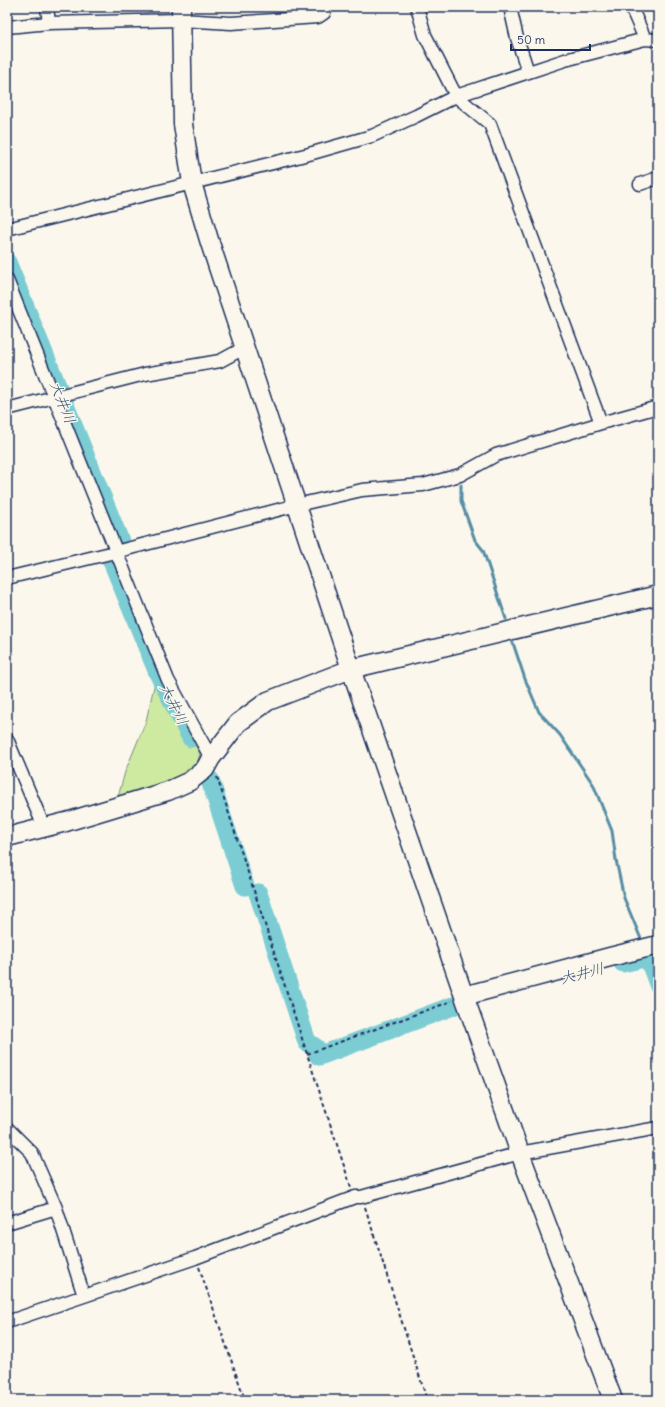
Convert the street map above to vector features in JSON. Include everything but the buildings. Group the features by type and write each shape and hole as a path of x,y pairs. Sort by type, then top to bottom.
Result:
{"street":[{"path":"47,7 49,22"},
{"path":"7,27 49,22 181,14 231,23 318,17 324,13 324,7"},
{"path":"417,7 425,34 456,96 490,124 601,423"},
{"path":"510,7 517,38 528,72"},
{"path":"631,7 645,39"},
{"path":"181,14 183,124 192,183 210,243 351,669 464,996 520,1153 613,1400"},
{"path":"7,229 308,154 372,136 456,96 565,60 645,39 658,40"},
{"path":"640,184 658,178"},
{"path":"7,280 115,552 168,680 211,758"},
{"path":"7,409 145,374 220,361 244,348"},
{"path":"7,578 115,552 296,505 362,490 423,485 460,475 496,455 658,407"},
{"path":"7,837 168,791 185,784 205,769 211,758 238,723 268,701 351,669 658,595"},
{"path":"7,739 44,827"},
{"path":"464,996 658,945"},
{"path":"7,1128 32,1153 56,1208 84,1296"},
{"path":"7,1322 195,1258 358,1197 520,1153 658,1128"},
{"path":"7,1223 56,1208"}],"path":[{"path":"211,758 306,1054 358,1197 427,1400"},
{"path":"306,1054 464,996"},
{"path":"195,1258 245,1400"}],"green space":[{"path":"160,681 186,734 193,741 200,754 196,767 179,778 118,797 125,772 146,721 155,682"}],"waterway":[{"name":"大井川","path":"7,262 120,541"},
{"path":"461,485 461,501 475,540 483,550 506,619"},
{"name":"大井川","path":"111,559 158,673 191,738"},
{"path":"512,640 525,679 539,712 560,735 593,784 612,831 624,898 641,939"},
{"name":"大井川","path":"210,780 245,886"},
{"name":"大井川","path":"258,893 307,1042 316,1048"},
{"name":"大井川","path":"623,963 648,957 658,984"},
{"name":"大井川","path":"318,1055 319,1056 453,1006"}]}
